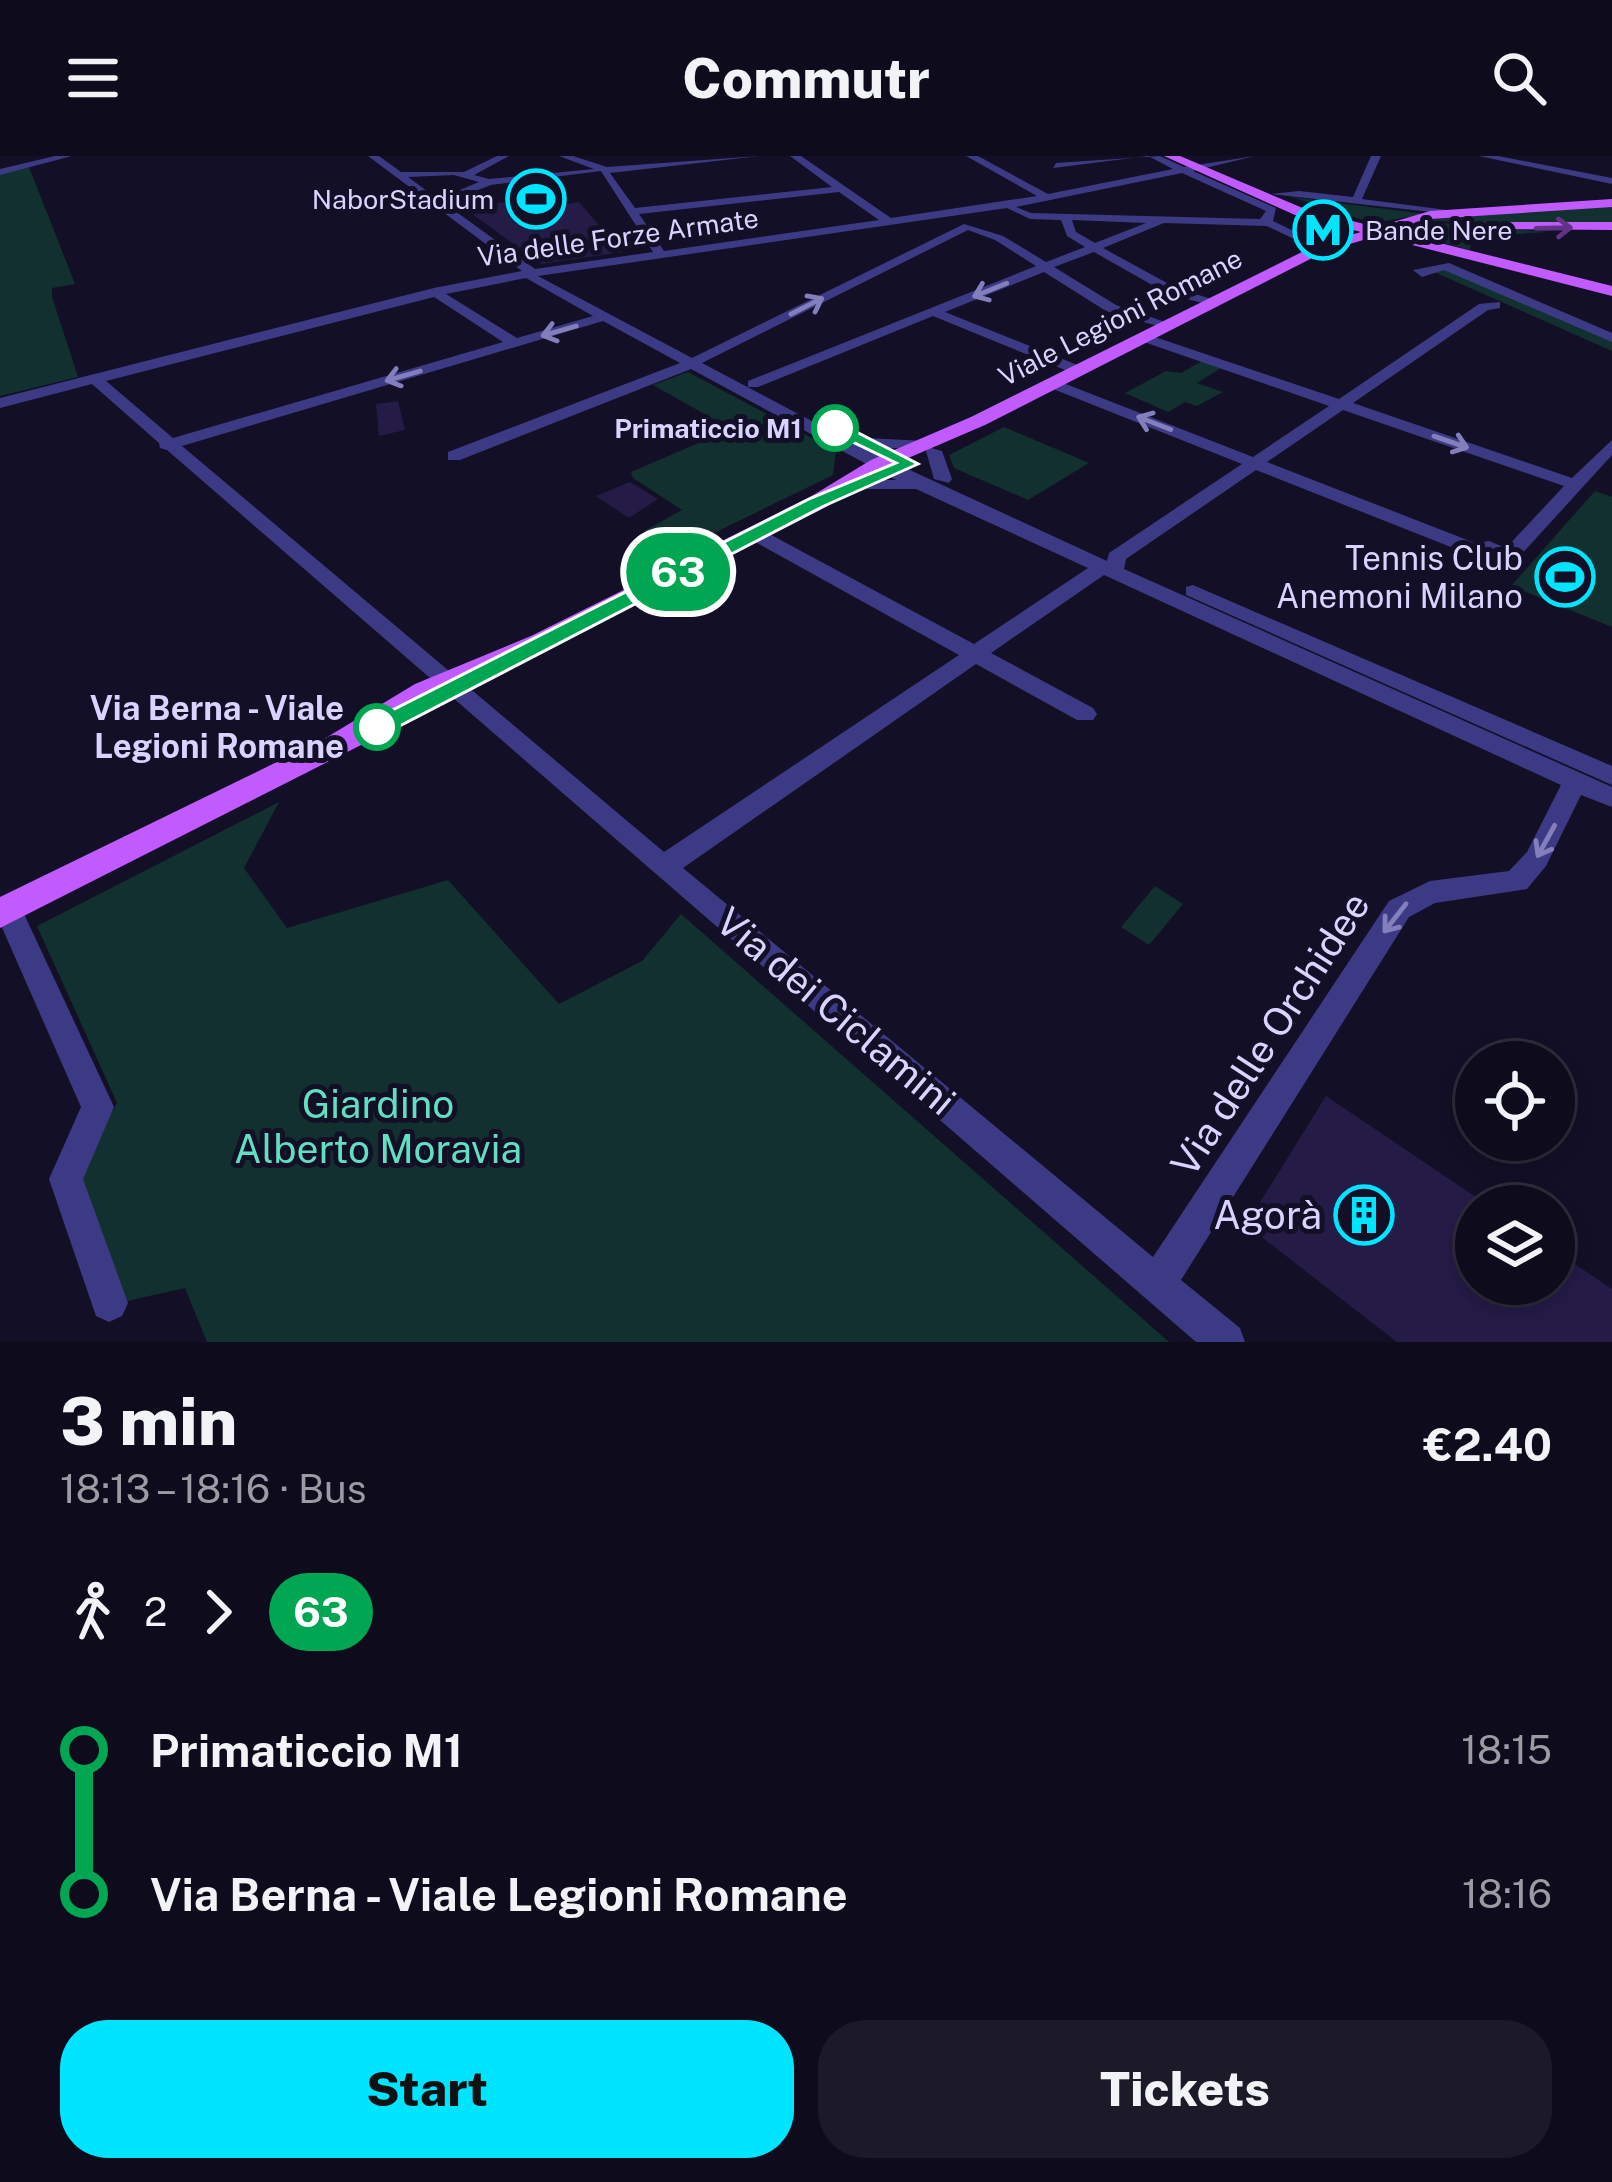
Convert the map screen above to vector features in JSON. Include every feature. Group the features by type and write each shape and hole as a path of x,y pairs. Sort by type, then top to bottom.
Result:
{"main road":[{"path":"1172,156 1249,195 1377,232 1612,288"},
{"path":"1377,232 1459,212 1612,203"},
{"path":"1377,232 1448,221 1532,229 1612,226"},
{"name":"Viale Legioni Romane","path":"1291,266 1321,248 1377,232"},
{"name":"Viale Legioni Romane","path":"4,911 1213,304 1377,232"}],"street":[{"path":"0,172 67,156"},
{"path":"373,156 532,273 559,282 603,317 648,336"},
{"path":"446,172 485,156"},
{"path":"436,203 463,196 504,156"},
{"path":"564,156 601,170 661,255"},
{"path":"398,175 446,172 476,180 755,156"},
{"path":"795,156 889,222"},
{"path":"971,156 1047,198"},
{"path":"1150,156 1193,165 1276,194 1299,208"},
{"path":"1096,188 1051,164 1172,156"},
{"name":"Via delle Forze Armate","path":"0,403 487,280 1004,205 1250,156"},
{"path":"1352,197 1366,156"},
{"path":"1352,197 1376,156"},
{"path":"1484,156 1612,181"},
{"path":"1592,177 1612,166"},
{"path":"629,212 838,189"},
{"path":"1276,194 1352,197 1419,212 1459,212"},
{"path":"1249,195 1274,211 1265,219 1269,223 1321,248"},
{"path":"1069,200 1070,232 1172,291 1213,304"},
{"path":"700,204 736,244"},
{"path":"1004,205 1026,216 1269,223"},
{"path":"753,384 1162,220"},
{"path":"454,456 706,367 972,225 1111,308 1166,328"},
{"path":"487,280 519,264"},
{"path":"1612,338 1448,267 1419,270 1612,356"},
{"path":"559,282 561,272 570,268"},
{"path":"532,273 532,278 856,446 905,458 934,483 1612,798"},
{"path":"434,292 515,344"},
{"path":"664,866 1340,404 1495,304"},
{"path":"934,312 1080,370"},
{"path":"166,446 603,317"},
{"path":"1146,338 1574,484"},
{"path":"706,367 753,384 830,432"},
{"name":"Via dei Ciclamini","path":"94,379 449,687 1226,1342"},
{"path":"1054,384 1473,549 1474,557 1492,565 1507,563 1506,555 1612,445"},
{"path":"856,446 905,458 934,483"},
{"path":"856,446 860,481 934,483"},
{"path":"755,534 1085,713"},
{"path":"1108,562 1612,776"},
{"name":"Via delle Orchidee","path":"1158,1283 1399,909 1430,892 1516,881 1537,859 1575,782"},
{"path":"4,911 98,1107 66,1179 109,1304"}],"green space":[{"path":"29,167 75,284 52,288 52,297 78,377 0,396 0,174"},
{"path":"1291,197 1426,214 1373,223"},
{"path":"1612,204 1612,225 1422,220"},
{"path":"1443,223 1549,232 1471,237 1470,250 1405,232"},
{"path":"1447,269 1612,340 1612,351 1434,272"},
{"path":"1202,361 1221,368 1197,383 1223,392 1197,406 1185,402 1168,412 1125,393 1166,371 1181,373"},
{"path":"688,372 836,451 833,475 675,552 644,531 682,510 633,478 631,472 731,429 653,385"},
{"path":"1004,427 1089,463 1028,500 954,468 949,455"},
{"name":"Tennis Club Anemoni Milano","path":"1595,491 1612,497 1612,627 1511,586"},
{"name":"Giardino Alberto Moravia","path":"279,802 244,868 287,928 448,880 559,1004 642,961 681,914 1169,1342 207,1342 185,1288 127,1301 76,1178 117,1103 37,926"},
{"path":"1155,886 1183,904 1149,945 1121,927"}],"building":[{"path":"579,202 622,252 541,264 457,203 557,206"},
{"path":"398,401 405,430 379,436 376,404"},
{"path":"630,482 658,499 629,518 596,496"},
{"name":"Agorà","path":"1326,1096 1458,1185 1455,1305 1575,1305 1575,1264 1612,1289 1612,1342 1397,1342 1246,1225"}],"bus line":[{"name":"63","path":"377,727 455,692 540,642 818,502 909,464 835,428"}],"place":[{"name":"NaborStadium","path":"536,199"},
{"name":"Bande Nere","path":"1323,230"},
{"name":"Primaticcio M1","path":"835,428"},
{"name":"Tennis Club Anemoni Milano","path":"1565,577"},
{"name":"Via Berna - Viale Legioni Romane","path":"377,727"},
{"name":"Agorà","path":"1364,1215"}]}
